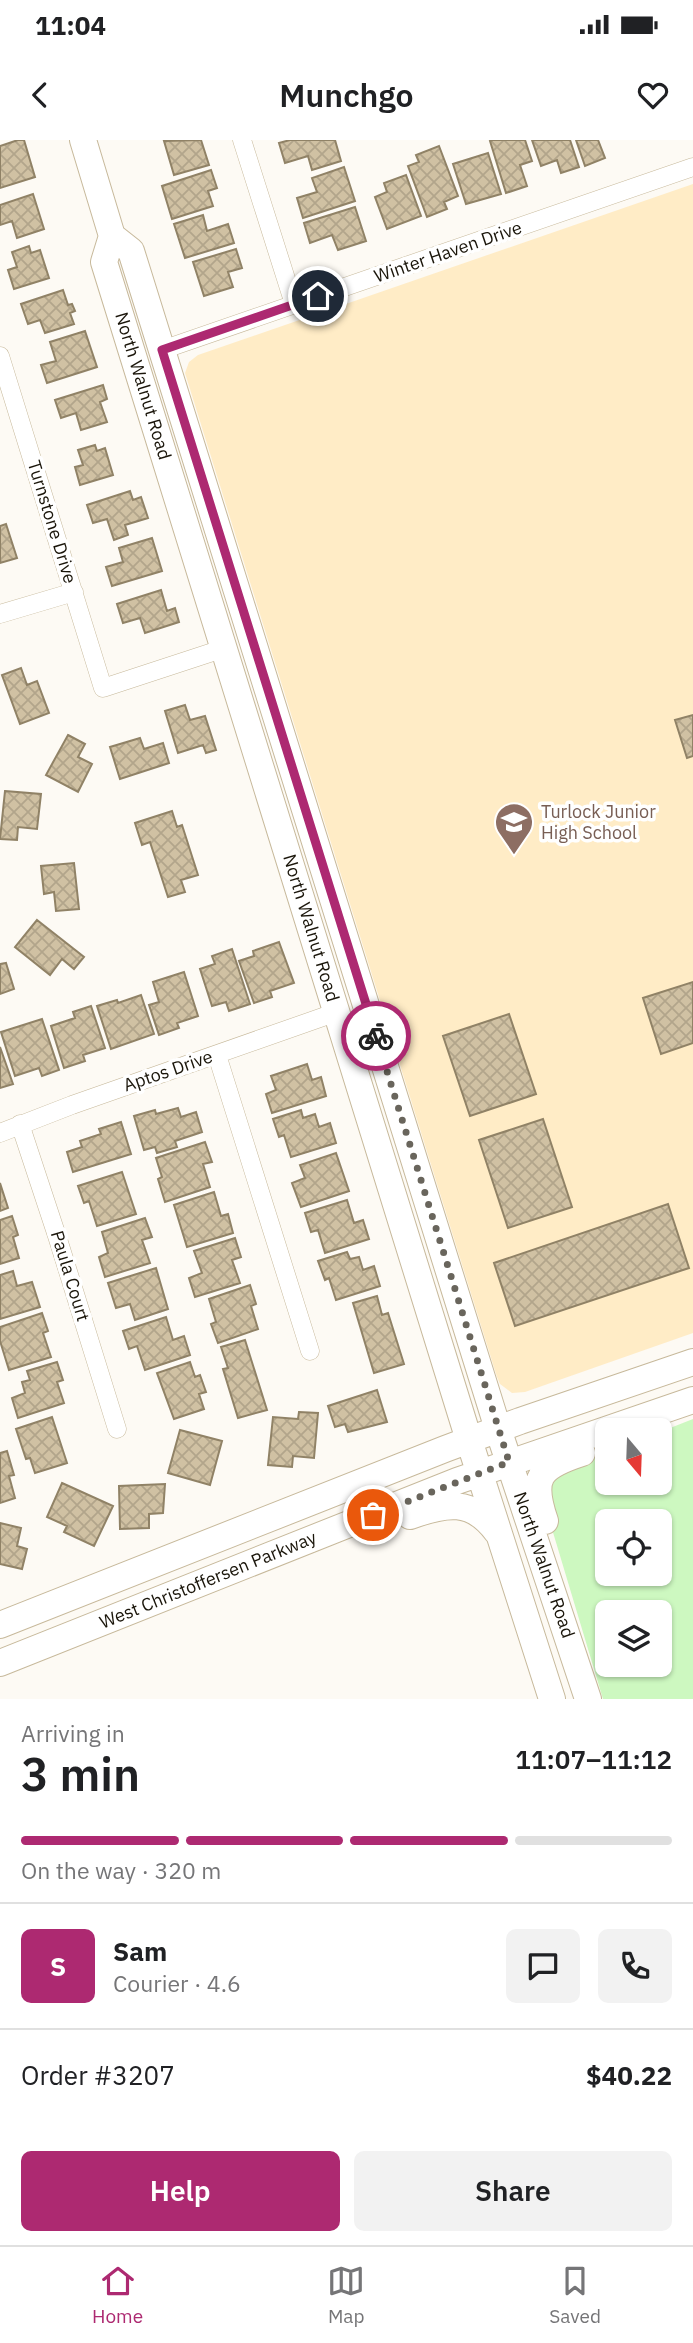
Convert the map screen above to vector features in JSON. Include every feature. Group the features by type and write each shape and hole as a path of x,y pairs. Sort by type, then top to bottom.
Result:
{"street":[{"name":"North Walnut Road","path":"83,140 112,236 104,261 479,1473 552,1699"},
{"path":"242,140 293,304"},
{"name":"Winter Haven Drive","path":"162,350 693,167"},
{"name":"North Walnut Road","path":"112,236 131,251 498,1429 588,1699"},
{"name":"Turnstone Drive","path":"0,356 5,388 74,592 103,688 225,648"},
{"path":"0,614 74,592"},
{"name":"Aptos Drive","path":"0,1133 337,1012"},
{"path":"217,1055 310,1351"},
{"name":"Paula Court","path":"20,1125 117,1429"},
{"name":"West Christoffersen Parkway","path":"0,1625 469,1440 693,1362"},
{"path":"661,1418 684,1403"},
{"name":"West Christoffersen Parkway","path":"0,1663 479,1473 684,1403"},
{"path":"568,1637 571,1599 538,1502 537,1485 544,1472 558,1462 595,1448"},
{"path":"269,1556 299,1560 443,1505 458,1506 476,1512 487,1520 500,1536"}],"shaded area":[{"name":"Turlock Junior High School","path":"693,184 693,1333 525,1392 512,1393 500,1384 497,1377 185,373 189,362 198,355"}],"green space":[{"path":"693,1419 693,1699 603,1699 596,1677 672,1677 672,1600 595,1600 595,1672 543,1499 543,1490 566,1465 595,1455 595,1495 672,1495 672,1427"}],"building":[{"path":"24,140 35,177 0,188 0,146"},
{"path":"201,140 209,165 174,175 164,141"},
{"path":"290,140 335,140 341,161 312,170 308,156 285,163 279,143"},
{"path":"525,140 532,161 520,165 527,186 506,193 490,141"},
{"path":"532,140 570,140 579,167 561,173 557,160 541,166"},
{"path":"576,140 598,140 605,158 585,166"},
{"path":"439,146 458,196 444,202 447,209 427,217 408,166 419,162 416,155"},
{"path":"488,153 501,194 466,204 453,164"},
{"path":"344,167 355,201 303,218 297,198 317,192 312,178"},
{"path":"211,170 217,188 208,191 213,206 172,219 162,186"},
{"path":"406,175 421,216 387,229 375,197 387,192 384,183"},
{"path":"33,194 44,229 17,238 12,221 0,225 0,205"},
{"path":"355,207 366,241 338,250 332,235 310,243 304,223"},
{"path":"203,215 207,231 228,224 234,243 185,258 174,224"},
{"path":"29,246 31,253 40,250 49,278 14,289 8,270 17,267 12,252"},
{"path":"236,249 242,268 228,272 233,287 204,296 193,262"},
{"path":"63,290 68,305 72,304 75,311 70,313 74,324 45,333 40,320 28,324 21,304"},
{"path":"85,331 97,367 47,383 41,365 56,361 50,342"},
{"path":"103,385 107,399 100,402 107,422 81,430 76,413 61,418 55,400"},
{"path":"95,445 97,451 105,448 113,475 80,485 75,467 83,465 78,450"},
{"path":"130,491 133,500 141,497 148,518 125,525 128,535 114,540 107,519 93,523 87,505"},
{"path":"6,524 17,558 0,563 0,526"},
{"path":"152,538 162,571 112,586 106,567 123,562 119,548"},
{"path":"161,590 167,611 175,608 179,622 145,633 140,618 123,623 117,604"},
{"path":"21,668 27,685 37,681 49,713 20,724 2,675"},
{"path":"185,705 190,720 205,716 216,750 206,753 203,745 178,753 165,711"},
{"path":"693,715 693,756 687,758 675,720"},
{"path":"68,735 85,744 78,757 92,764 78,792 46,775"},
{"path":"140,738 144,749 163,743 169,763 120,779 110,747"},
{"path":"5,791 41,794 37,829 18,827 17,840 0,839"},
{"path":"172,811 177,827 182,825 198,875 181,880 185,892 168,897 150,842 142,845 135,823"},
{"path":"74,863 79,909 56,911 54,892 44,894 41,866"},
{"path":"37,920 84,957 74,969 62,959 50,975 15,947"},
{"path":"279,942 294,983 270,991 272,997 254,1003 239,961 254,956 253,951"},
{"path":"232,949 250,1004 229,1011 226,1002 212,1006 200,969 215,964 212,956"},
{"path":"6,963 14,989 0,994 0,964"},
{"path":"184,972 198,1016 177,1023 179,1028 159,1035 149,1005 159,1002 153,982"},
{"path":"693,982 693,1043 661,1054 643,998"},
{"path":"141,995 154,1034 111,1049 97,1006 117,1000 118,1003"},
{"path":"91,1006 105,1048 83,1055 85,1061 64,1068 51,1026 75,1018 73,1012"},
{"path":"509,1014 536,1094 470,1116 443,1036"},
{"path":"42,1019 59,1070 42,1076 39,1068 15,1076 1,1032"},
{"path":"0,1047 13,1084 0,1088"},
{"path":"307,1064 312,1080 321,1077 326,1096 272,1113 266,1094 276,1090 271,1076"},
{"path":"178,1108 181,1117 196,1112 202,1132 175,1141 177,1147 157,1153 155,1147 144,1150 134,1116 155,1110 156,1114"},
{"path":"301,1110 303,1118 315,1114 319,1127 330,1123 336,1143 291,1157 284,1135 279,1137 273,1119"},
{"path":"543,1119 572,1207 508,1228 479,1140"},
{"path":"121,1122 131,1154 73,1172 67,1152 82,1147 80,1141 101,1134 99,1129"},
{"path":"205,1142 212,1162 203,1164 210,1187 165,1202 158,1179 162,1177 156,1158"},
{"path":"336,1153 349,1191 301,1207 292,1183 305,1178 300,1165"},
{"path":"122,1172 136,1214 97,1226 89,1201 84,1203 78,1186"},
{"path":"0,1183 8,1208 0,1211"},
{"path":"214,1192 221,1216 228,1214 233,1233 187,1247 174,1205"},
{"path":"347,1200 354,1223 363,1220 369,1239 325,1253 318,1230 311,1232 305,1213"},
{"path":"668,1204 689,1268 515,1326 494,1263"},
{"path":"12,1216 18,1235 13,1237 19,1258 0,1264 0,1220"},
{"path":"145,1218 152,1237 142,1240 150,1263 105,1277 99,1257 108,1253 102,1232"},
{"path":"235,1238 241,1257 232,1260 240,1283 195,1297 189,1278 202,1273 194,1251"},
{"path":"347,1252 350,1259 359,1257 363,1270 374,1266 380,1286 336,1300 329,1278 325,1280 318,1261"},
{"path":"156,1268 168,1309 135,1320 130,1304 116,1308 108,1283"},
{"path":"13,1271 17,1286 32,1282 40,1307 0,1319 0,1275"},
{"path":"250,1285 256,1304 251,1306 258,1329 218,1343 211,1324 216,1322 209,1299"},
{"path":"377,1296 382,1315 388,1313 404,1364 374,1373 353,1303"},
{"path":"42,1313 48,1331 43,1333 51,1357 9,1370 0,1341 0,1327"},
{"path":"166,1317 173,1340 184,1336 190,1355 145,1370 137,1346 129,1349 123,1331"},
{"path":"245,1340 267,1410 238,1418 223,1369 228,1368 221,1347"},
{"path":"57,1362 63,1380 57,1382 64,1403 18,1418 12,1398 25,1393 22,1382 30,1380 27,1371"},
{"path":"190,1362 195,1377 200,1375 206,1392 199,1394 204,1409 174,1419 157,1373"},
{"path":"377,1390 387,1422 348,1432 345,1424 335,1427 328,1406"},
{"path":"299,1412 318,1413 314,1458 293,1456 292,1467 268,1465 273,1417 298,1419"},
{"path":"52,1417 67,1463 35,1473 30,1458 26,1459 16,1429"},
{"path":"180,1430 222,1441 210,1485 168,1473"},
{"path":"7,1451 14,1475 9,1476 15,1498 0,1503 0,1453"},
{"path":"62,1483 113,1506 94,1546 64,1532 67,1526 47,1517"},
{"path":"165,1484 163,1513 149,1514 149,1528 120,1529 119,1486"},
{"path":"0,1523 21,1528 17,1546 27,1549 22,1569 0,1564"}],"way so far":[{"path":"373,1515 509,1462 376,1036"}],"place":[{"name":"Turlock Junior High School","path":"514,856"}],"route":[{"path":"318,296 162,350 376,1036"}]}
